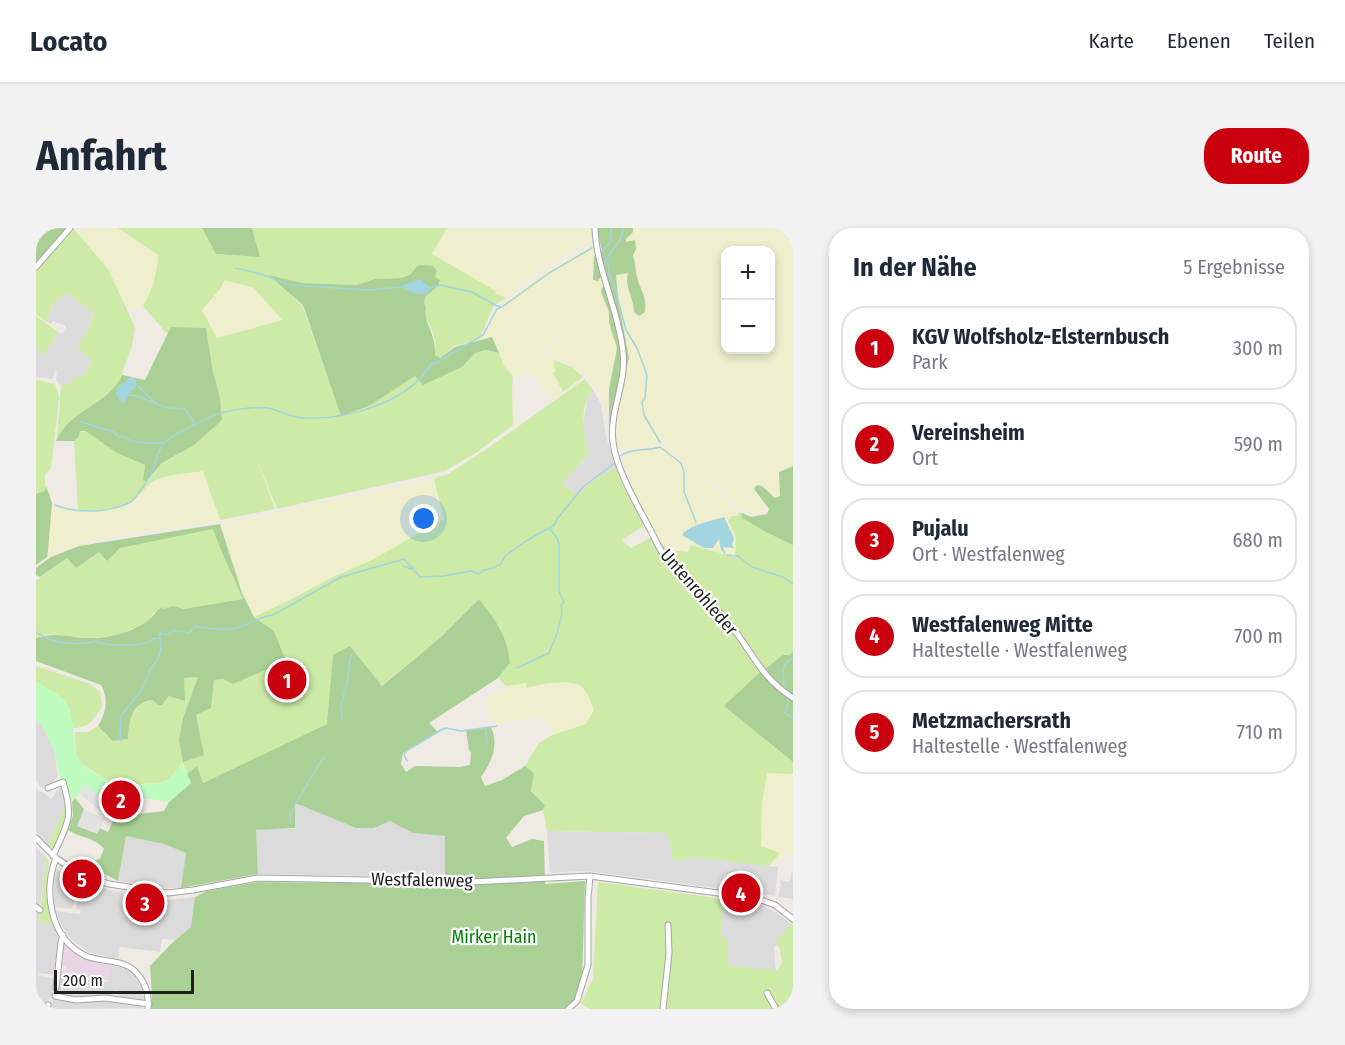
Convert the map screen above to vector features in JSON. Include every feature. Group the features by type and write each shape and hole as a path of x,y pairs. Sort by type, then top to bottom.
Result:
{"street":[{"path":"36,267 70,228"},
{"name":"Untenrohleder","path":"595,228 596,242 624,354 612,426 613,442 630,490 665,557 729,623 773,684 793,698"},
{"path":"48,788 63,782 70,808 51,873 49,896 52,914 63,935 76,950 96,959 121,963 134,970 143,982 148,1006 105,998 76,1000 55,992"},
{"name":"Westfalenweg","path":"36,838 54,857 78,873 92,879 109,884 168,893 258,878 472,882 590,876 756,898 774,904 791,915"},
{"path":"572,1008 577,1001 588,965 590,876"},
{"path":"663,1009 668,967 668,925"},
{"path":"48,1005 55,992 63,935"},
{"path":"768,993 776,1009"}],"shaded area":[{"path":"68,294 94,313 86,334 92,361 83,376 76,376 61,387 56,379 57,371 52,379 36,377 36,349 41,350 44,355 58,332 63,334 66,326 53,321 51,324 45,321 51,313 50,308 61,296"},
{"path":"593,390 601,404 606,438 618,466 590,483 577,495 563,484 575,467 583,462 585,435 582,427 588,397"},
{"path":"36,720 42,726 54,749 58,776 52,783 42,787 36,781"},
{"path":"84,784 112,807 105,815 81,795 83,792 80,789"},
{"path":"61,785 66,805 48,845 36,832 36,788 51,799"},
{"path":"295,802 356,828 374,828 390,821 413,833 445,836 445,877 258,874 256,829 295,829"},
{"path":"84,809 105,819 97,834 77,826"},
{"path":"547,831 668,833 673,860 701,858 778,867 775,896 596,872 550,873"},
{"path":"126,836 164,844 186,853 181,888 164,888 118,881"},
{"path":"36,848 46,857 40,907 36,904"},
{"path":"57,870 78,881 109,890 167,900 195,897 191,927 174,940 162,939 160,952 120,947 118,959 88,952 71,939 60,922 56,911 80,914 81,911 76,908 78,897 75,897 72,909 55,907 53,884"},
{"path":"791,872 793,873 793,899 778,897 780,880 790,882"},
{"path":"671,892 762,905 782,916 792,924 774,948 776,973 666,1009"},
{"path":"36,911 40,913 39,922 53,924 58,936 54,975 39,973 38,975 55,979 53,995 45,1009 36,1009"},
{"path":"64,944 91,962 111,965 109,980 58,975 61,971 66,970 66,967 61,965"},
{"path":"111,965 126,969 134,975 142,988 144,1000 120,997 117,990 114,990 112,998 76,998 58,996 56,993 58,977 108,982"},
{"path":"52,999 104,999 145,1008 49,1009"}],"green space":[{"path":"36,228 66,228 36,262"},
{"path":"73,228 118,228 158,255 152,290 143,306 126,309 108,269"},
{"path":"73,228 108,269 135,327 132,346 118,385 72,421 57,438 61,387 76,376 83,376 92,361 76,346 86,334 94,313 68,294 61,296 50,308 51,313 45,321 36,314 36,271"},
{"path":"118,228 202,228 216,254 260,257 252,228 447,228 432,254 506,298 494,305 479,340 454,346 440,358 435,355 433,334 424,314 425,297 438,286 440,280 435,277 437,271 433,266 417,266 411,274 401,278 375,279 357,285 302,283 269,276 302,305 341,415 369,406 415,376 462,367 475,353 486,350 499,353 504,366 513,377 513,425 476,453 445,471 277,509 256,457 275,509 220,520 203,471 157,479 136,498 124,504 100,509 78,510 74,441 78,438 80,431 88,433 117,453 145,465 143,480 147,482 162,463 181,453 222,419 220,397 213,372 206,328 171,327 167,334 143,306 154,281 158,255","holes":["225,280 254,288 282,320 217,338 202,310"]},
{"path":"202,228 252,228 260,257 216,254"},
{"path":"447,228 593,228 594,241 588,242 535,272 506,298 433,254"},
{"path":"597,228 633,228 626,242 635,240 636,249 633,256 645,302 645,312 639,316 634,312 627,283 628,273 616,275 629,358 609,434 609,389 617,348 609,323 609,312 601,292 605,281 602,275 598,281 593,280 594,256 602,251"},
{"path":"633,228 793,228 793,466 778,473 780,496 775,497 761,485 756,484 753,488 767,508 761,513 752,514 732,504 720,486 700,476 719,489 729,504 739,512 728,521 735,538 735,557 691,545 688,551 669,549 659,541 639,507 621,454 628,451 656,450 636,449 674,446 675,442 618,450 615,446 616,417 629,358 619,303 617,275 627,274 626,286 631,296 633,313 640,316 645,312 647,299 636,273 635,240 626,243 626,239 633,232"},
{"path":"595,243 597,253 594,255 592,280 598,281 601,275 605,282 601,293 609,311 609,323 617,349 608,389 607,418 603,400 592,382 573,365 548,354 543,342 545,356 554,358 555,372 553,373 563,392 551,400 536,377 526,373 516,378 512,375 504,366 492,337 479,340 499,306 547,269"},
{"path":"420,265 433,266 437,271 435,277 440,280 438,286 425,297 424,303 426,318 434,341 435,355 440,358 455,347 492,337 499,353 486,350 475,353 462,367 423,385 415,376 369,406 341,416 303,305 268,275 302,283 357,285 375,279 401,278 411,274"},
{"path":"225,280 254,288 282,320 217,338 202,310"},
{"path":"36,316 58,332 44,355 40,354 41,350 36,349"},
{"path":"171,327 206,328 213,372 220,397 222,420 194,445 162,463 146,482 143,480 145,465 117,453 85,431 80,431 78,438 74,441 56,441 70,422 117,385 122,375 145,380"},
{"path":"554,360 572,367 583,377 563,392 553,373 555,372"},
{"path":"585,379 593,390 585,405 584,413 588,453 563,484 577,495 590,483 618,466 644,526 622,540 631,548 651,537 662,558 729,628 762,674 724,706 793,762 793,774 767,773 762,804 761,846 780,853 769,866 701,858 673,860 667,833 547,831 543,810 545,805 531,791 534,773 525,766 539,743 552,735 586,724 594,710 585,690 572,683 564,682 527,688 526,683 506,686 498,678 510,663 506,646 479,599 441,637 381,686 350,646 327,724 203,783 196,767 187,774 183,763 168,780 158,783 122,785 110,782 79,762 75,732 88,732 98,726 113,741 128,739 130,718 140,704 152,700 162,705 184,678 199,677 183,718 183,726 196,715 211,708 214,680 286,661 274,631 254,617 372,560 444,519 434,479 448,474 488,448"},
{"path":"36,380 55,384 59,397 50,470 45,474 45,491 36,494"},
{"path":"793,466 793,545 741,517 742,513 751,517 767,514 769,509 754,489 757,485 762,486 775,498 780,496 779,472"},
{"path":"203,471 220,521 90,541 47,557 52,503 83,511 116,507 135,499 148,485 160,478"},
{"path":"434,479 444,519 372,560 254,617 242,593 220,524"},
{"path":"46,486 52,503 48,551 47,557 36,565 36,494 45,491"},
{"path":"739,512 742,513 742,517 793,545 793,652 783,655 763,670 724,614 667,555 659,541 669,550 688,552 691,545 735,557 736,538 728,521 732,516 738,516"},
{"path":"220,524 242,593 254,617 274,631 286,661 233,684 223,679 214,680 211,708 196,715 204,755 183,762 179,740 183,718 198,677 184,678 185,701 169,696 162,705 152,700 140,705 132,714 128,739 113,741 98,726 106,706 101,685 36,661 36,638 51,635 92,638 113,636 140,626 162,607 163,609 173,606 184,609 243,599 213,529 120,548 107,561 99,552 76,568 67,558 40,577 36,575 36,568 51,557 79,546"},
{"path":"213,529 243,599 184,610 173,606 153,613 148,622 110,636 92,638 50,634 36,638 36,581 68,557 90,559 99,552"},
{"name":"Mirker Hain","path":"479,599 500,629 509,653 510,663 498,678 429,723 438,732 403,753 401,764 406,772 415,766 460,767 470,765 471,753 466,730 491,727 494,747 491,759 481,777 485,786 502,780 525,766 534,773 531,791 545,805 543,810 524,816 506,838 512,847 532,839 544,841 545,884 585,881 582,981 570,1009 151,1009 150,966 191,927 195,897 207,891 258,882 445,884 445,836 413,833 390,821 374,828 356,828 295,803 295,828 256,830 258,874 181,888 186,853 164,844 126,836 118,881 105,874 84,869 86,863 100,859 104,849 96,842 68,830 73,816 72,802 75,798 84,809 81,819 108,832 113,821 130,822 131,815 164,811 169,802 191,783 187,774 197,766 203,783 327,724 333,655 350,646 382,686 441,637"},
{"path":"793,652 793,762 724,706 757,675 783,655"},
{"path":"36,666 90,684 100,692 102,706 87,725 72,728 66,702 36,681"},
{"path":"36,681 60,696 69,707 77,754 80,762 89,770 114,782 142,785 166,781 183,762 191,783 169,802 142,798 140,804 126,805 128,796 116,794 112,807 84,784 83,792 71,800 65,781 60,778 54,749 42,726 36,720"},
{"path":"564,681 585,689 594,710 586,724 552,735 545,719 538,716 494,725 487,709 486,696 505,690 506,686 526,683 527,688"},
{"path":"767,773 793,774 793,855 785,851 780,863 775,860 779,853 761,846 762,804"},
{"path":"66,805 61,831 54,847 51,848 48,845"},
{"path":"46,857 49,861 46,896 53,924 39,923"},
{"path":"598,882 723,899 721,937 728,939 727,966 777,970 782,962 780,949 775,943 791,923 793,925 793,1009 591,1009 581,1004 593,978"}],"water":[{"path":"420,279 431,288 427,294 415,294 401,286"},
{"path":"131,377 136,380 136,387 128,394 125,403 122,403 115,393 117,388"},
{"path":"724,517 734,538 732,545 734,548 723,547 726,555 721,550 719,539 713,548 704,548 682,535 695,526"}],"waterway":[{"path":"602,252 611,240 611,228"},
{"path":"623,228 621,238 605,261 609,267 609,274 626,330 637,348 647,375 645,398 642,402 644,415 660,442"},
{"path":"431,288 440,285 472,292 502,307 549,273 592,248"},
{"path":"236,268 261,274 289,285 369,290 402,287"},
{"path":"55,505 73,510 93,511 122,506 131,502 152,473 158,453 164,443 181,431 220,413 269,408 300,418 321,418 358,412 376,406 408,388 422,377 432,363 434,364 483,335 497,309 502,307"},
{"path":"138,386 157,404 168,408 185,409 196,425"},
{"path":"127,396 133,395 155,403"},
{"path":"81,422 114,432 119,437 122,436 131,441 164,443"},
{"path":"620,456 624,453 660,447 681,463 684,472 684,492 696,522"},
{"path":"36,632 53,641 65,643 96,641 115,645 137,644 150,642 152,639 160,638 160,633 167,635 174,630 189,633 195,626 212,629 240,627 273,615 341,577 404,559 420,577 444,576 471,571 479,574 501,564 505,556 554,525 583,487 615,463"},
{"path":"517,668 549,653 560,622 561,605 564,602 559,591 559,544 549,528"},
{"path":"727,555 738,556 752,567 783,577 793,584"},
{"path":"403,566 411,569 413,567"},
{"path":"120,741 121,716 140,692 149,671 157,660 161,639"},
{"path":"342,718 341,705 352,654"},
{"path":"784,688 785,664 793,658"},
{"path":"787,698 785,713 793,719"},
{"path":"407,761 404,755 406,751 446,728 461,731 497,726"},
{"path":"486,729 487,742"},
{"path":"290,823 294,806 324,757"}],"place":[{"name":"KGV Wolfsholz-Elsternbusch","path":"287,680"},
{"name":"Vereinsheim","path":"121,800"},
{"name":"Metzmachersrath","path":"82,879"},
{"name":"Westfalenweg Mitte","path":"741,893"},
{"name":"Pujalu","path":"145,903"}]}
